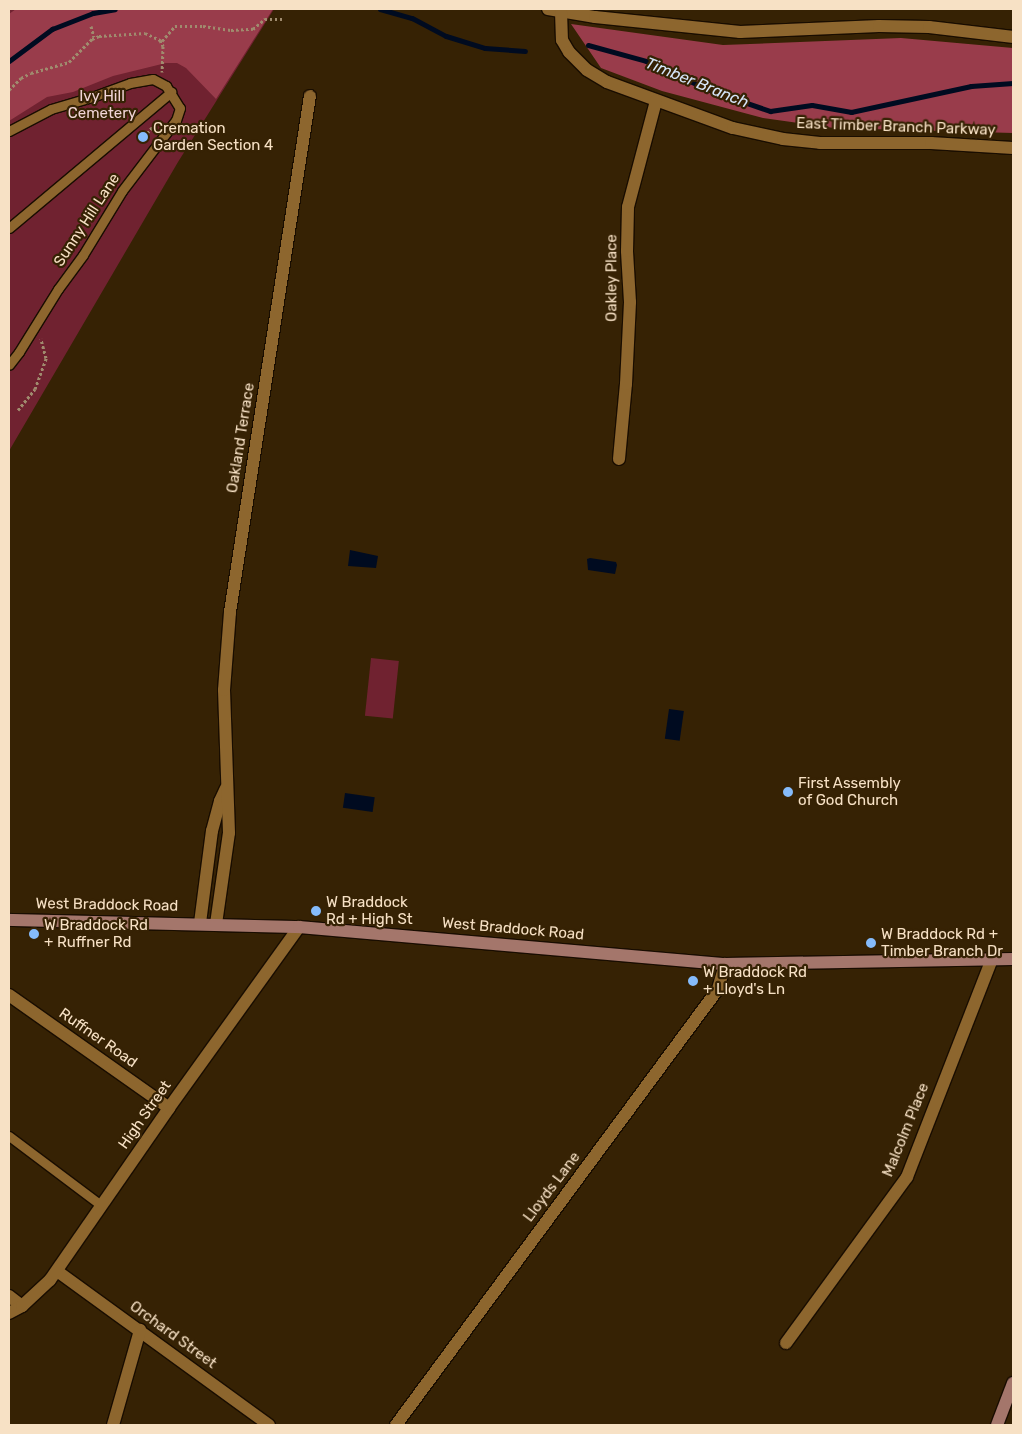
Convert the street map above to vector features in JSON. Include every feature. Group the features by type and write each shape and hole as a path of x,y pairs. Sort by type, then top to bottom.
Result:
{"main road":[{"name":"West Braddock Road","path":"9,920 200,923 299,927 725,964 1013,959"},
{"path":"997,1425 1013,1383"}],"street":[{"path":"548,9 698,29 740,32 879,26 929,27 1013,37"},
{"name":"East Timber Branch Parkway","path":"561,12 562,40 576,60 607,82 734,128 783,139 820,143 931,143 1013,148"},
{"name":"Oakland Terrace","path":"216,924 229,833 224,690 230,612 310,96"},
{"name":"Oakley Place","path":"619,459 626,384 630,302 627,251 628,207 656,101"},
{"name":"Oakland Terrace","path":"200,923 212,831 220,801 226,788"},
{"name":"High Street","path":"9,1314 22,1306 57,1271 169,1108 299,927"},
{"name":"Malcolm Place","path":"786,1343 907,1177 991,960"},
{"name":"Lloyds Lane","path":"396,1425 718,989 725,964"},
{"name":"Ruffner Road","path":"9,995 169,1108"},
{"name":"Orchard Street","path":"57,1271 269,1425"},
{"path":"9,1296 22,1306"},
{"path":"113,1425 140,1330"}],"lane":[{"path":"9,131 51,109 132,83 154,79 160,81 171,92 9,228"},
{"name":"Sunny Hill Lane","path":"9,365 20,352 122,191 178,117 179,105 171,92"},
{"path":"9,1136 101,1205"}],"path":[{"path":"160,81 164,63 162,41 173,27 203,26 231,30 253,29 265,19 282,19"},
{"path":"91,26 94,37"},
{"path":"9,90 31,73 69,62 94,37 145,33 162,41"},
{"path":"18,410 35,389 46,358 37,324"}],"green space":[{"name":"Ivy Hill Cemetery","path":"9,9 274,9 178,162 9,451"},
{"path":"371,658 399,661 393,719 365,716"}],"shaded area":[{"path":"16,9 273,9 216,99 186,68 177,63 166,63 113,76 73,92 47,97 9,121 9,14"},
{"path":"571,24 723,45 901,38 1013,48 1013,133 834,128 763,118 662,91 601,68"}],"water":[{"path":"350,550 378,556 376,568 348,566"},
{"path":"587,559 616,562 615,574 588,570"},
{"path":"669,709 684,711 680,741 665,739"},
{"path":"345,793 375,797 373,812 343,808"}],"waterway":[{"name":"Timber Branch","path":"9,61 52,29 93,13 115,9"},
{"name":"Timber Branch","path":"380,9 412,18 446,36 485,48 525,51"},
{"name":"Timber Branch","path":"588,45 646,61 709,90 770,111 812,105 851,112 971,86 1013,83"}],"place":[{"name":"Cremation Garden Section 4","path":"143,137"},
{"name":"First Assembly of God Church","path":"788,792"},
{"name":"W Braddock Rd + High St","path":"316,911"},
{"name":"W Braddock Rd + Ruffner Rd","path":"34,934"},
{"name":"W Braddock Rd + Timber Branch Dr","path":"871,943"},
{"name":"W Braddock Rd + Lloyd's Ln","path":"693,981"}]}
